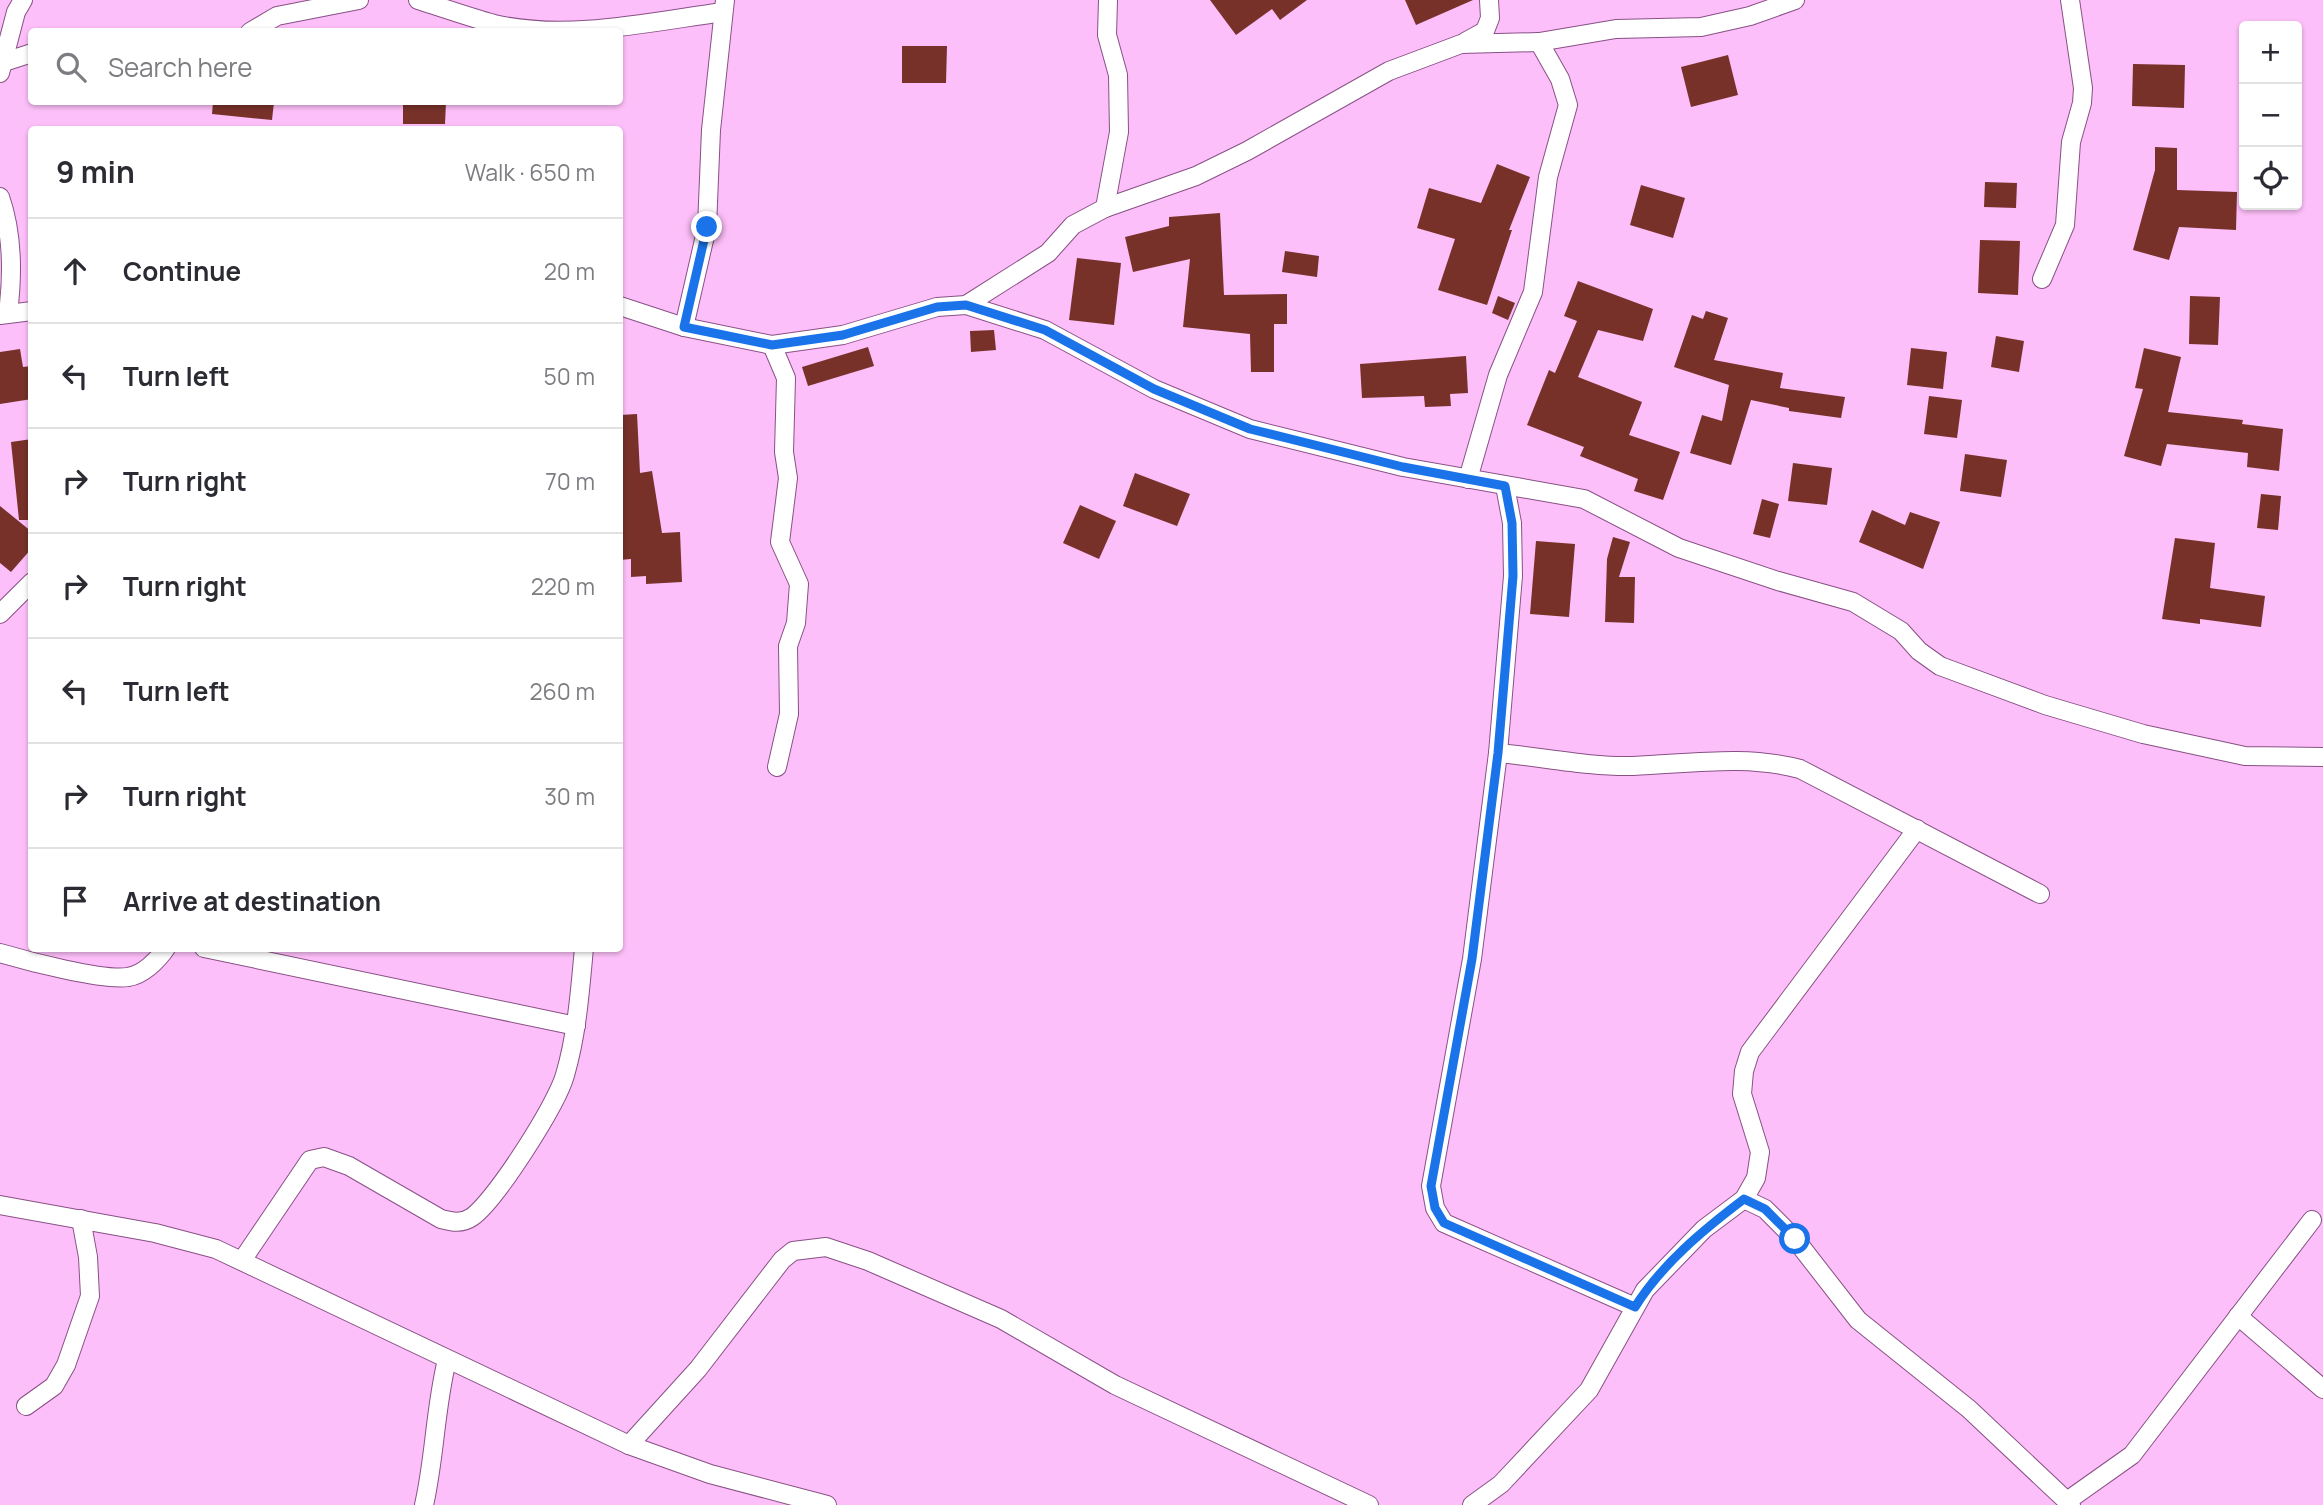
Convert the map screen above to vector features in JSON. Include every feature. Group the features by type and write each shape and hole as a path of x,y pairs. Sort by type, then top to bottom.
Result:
{"street":[{"path":"2,68 16,12 23,0"},
{"path":"256,28 276,16 359,0"},
{"path":"418,0 496,24 527,28"},
{"path":"1105,208 1119,132 1118,75 1107,35 1108,0"},
{"path":"966,305 1048,253 1073,225 1105,208 1196,176 1247,152 1389,71 1461,44 1485,31 1490,19 1489,0"},
{"path":"1461,44 1539,42 1616,29 1701,27 1750,16 1795,0"},
{"path":"2042,279 2065,225 2071,142 2082,103 2083,88 2070,0"},
{"path":"589,28 612,27 724,6 711,130 707,227 684,327"},
{"path":"1468,480 1498,375 1533,292 1548,177 1568,105 1560,79 1539,42"},
{"path":"2,68 28,55"},
{"path":"0,197 6,215 14,269 4,314 28,311"},
{"path":"623,307 684,327 772,345 843,335 937,307 966,305 1045,330 1154,389 1250,429 1403,467 1584,499 1679,548 1754,574 1853,602 1901,631 1919,651 1940,666 2045,705 2143,734 2245,756 2323,757"},
{"path":"772,345 786,378 784,452 788,478 780,542 799,584 796,623 788,646 789,715 778,767"},
{"path":"1505,486 1512,523 1513,576 1498,753 1472,959 1431,1186 1435,1208 1444,1223 1483,1243 1635,1307"},
{"path":"0,614 28,586"},
{"path":"1498,753 1620,765 1775,762 1800,769 2040,894"},
{"path":"1472,1505 1501,1484 1589,1390 1646,1290 1704,1229 1744,1199 1756,1178 1760,1152 1742,1094 1749,1052 1917,830"},
{"path":"0,953 45,965 129,977 157,962 163,952"},
{"path":"223,952 576,1026"},
{"path":"243,1259 310,1160 324,1157 349,1167 441,1219 458,1223 472,1217 491,1196 552,1109 565,1076 576,1026 584,952"},
{"path":"1744,1199 1765,1209 1795,1239 1858,1320 1969,1409 2069,1503 2132,1455 2312,1220"},
{"path":"0,1205 155,1233 243,1259 447,1360 629,1445 710,1474 827,1505"},
{"path":"26,1406 54,1386 66,1365 90,1296 88,1257 81,1219"},
{"path":"629,1445 698,1369 782,1260 793,1251 826,1247 868,1261 1001,1319 1115,1385 1369,1505"},
{"path":"2238,1316 2323,1389"},
{"path":"424,1505 434,1455 439,1391 447,1360"}],"building":[{"path":"1210,0 1307,0 1280,20 1272,9 1236,35"},
{"path":"1405,0 1473,0 1416,25"},
{"path":"902,46 947,46 946,83 902,83"},
{"path":"1728,55 1738,95 1691,107 1681,67"},
{"path":"2133,64 2185,65 2184,108 2132,106"},
{"path":"213,105 274,105 272,120 212,114"},
{"path":"403,105 446,105 445,124 403,124"},
{"path":"2155,147 2177,148 2177,190 2237,192 2236,230 2179,227 2169,260 2133,250 2155,170"},
{"path":"1497,164 1530,177 1509,230 1512,230 1487,305 1438,290 1455,239 1417,228 1429,188 1481,203"},
{"path":"1985,182 2017,183 2016,208 1984,207"},
{"path":"1641,185 1685,198 1673,238 1630,225"},
{"path":"1220,213 1224,295 1287,294 1287,324 1274,324 1274,372 1251,372 1250,334 1183,327 1190,259 1133,272 1125,237 1169,226 1169,217"},
{"path":"1980,240 2020,241 2018,295 1978,293"},
{"path":"1285,251 1319,256 1317,277 1282,272"},
{"path":"1077,258 1121,263 1114,325 1069,320"},
{"path":"1578,281 1653,309 1643,341 1598,330 1578,377 1642,402 1629,435 1680,452 1663,500 1634,491 1638,479 1580,456 1584,447 1527,425 1549,370 1555,373 1577,321 1564,316"},
{"path":"1498,296 1515,303 1508,320 1492,313"},
{"path":"2190,296 2220,297 2218,345 2189,344"},
{"path":"1706,311 1728,318 1714,360 1783,373 1780,388 1845,397 1841,418 1789,411 1789,408 1751,400 1731,465 1690,453 1702,415 1722,421 1729,385 1674,367 1692,315 1703,319"},
{"path":"994,330 996,350 971,352 970,331"},
{"path":"1996,336 2024,341 2019,372 1991,367"},
{"path":"868,347 874,366 808,386 802,367"},
{"path":"1911,348 1947,352 1943,389 1907,385"},
{"path":"2144,348 2181,357 2168,412 2243,420 2242,424 2283,429 2279,471 2247,467 2248,453 2167,444 2161,466 2124,456 2143,389 2135,388"},
{"path":"20,349 23,367 28,366 28,400 0,404 0,352"},
{"path":"1466,356 1468,393 1450,394 1451,406 1425,407 1424,396 1362,398 1360,364"},
{"path":"1929,396 1962,400 1957,438 1924,434"},
{"path":"637,414 640,473 652,471 662,533 680,532 682,582 646,584 646,576 631,577 631,559 623,560 623,415"},
{"path":"28,440 28,520 19,520 11,442"},
{"path":"1965,454 2007,460 2001,497 1960,491"},
{"path":"1793,463 1832,468 1827,505 1788,501"},
{"path":"1135,473 1190,494 1177,526 1123,506"},
{"path":"2261,494 2281,496 2278,530 2257,528"},
{"path":"1762,499 1779,504 1770,538 1753,534"},
{"path":"1080,505 1116,521 1099,559 1063,543"},
{"path":"0,506 28,529 28,553 11,572 0,563"},
{"path":"1872,510 1905,525 1910,512 1940,522 1923,569 1859,542"},
{"path":"1613,537 1630,542 1619,577 1635,577 1634,623 1605,622 1607,559"},
{"path":"2175,538 2215,543 2210,588 2265,596 2261,627 2200,619 2200,624 2162,619"},
{"path":"1536,541 1575,544 1569,617 1530,614"}],"route":[{"path":"707,227 684,327 772,345 843,335 937,307 966,305 1045,330 1154,389 1250,429 1403,467 1505,486 1512,523 1513,576 1498,753 1472,959 1431,1186 1435,1208 1444,1223 1483,1243 1635,1307 1646,1290 1704,1229 1744,1199 1765,1209 1795,1239"}]}
